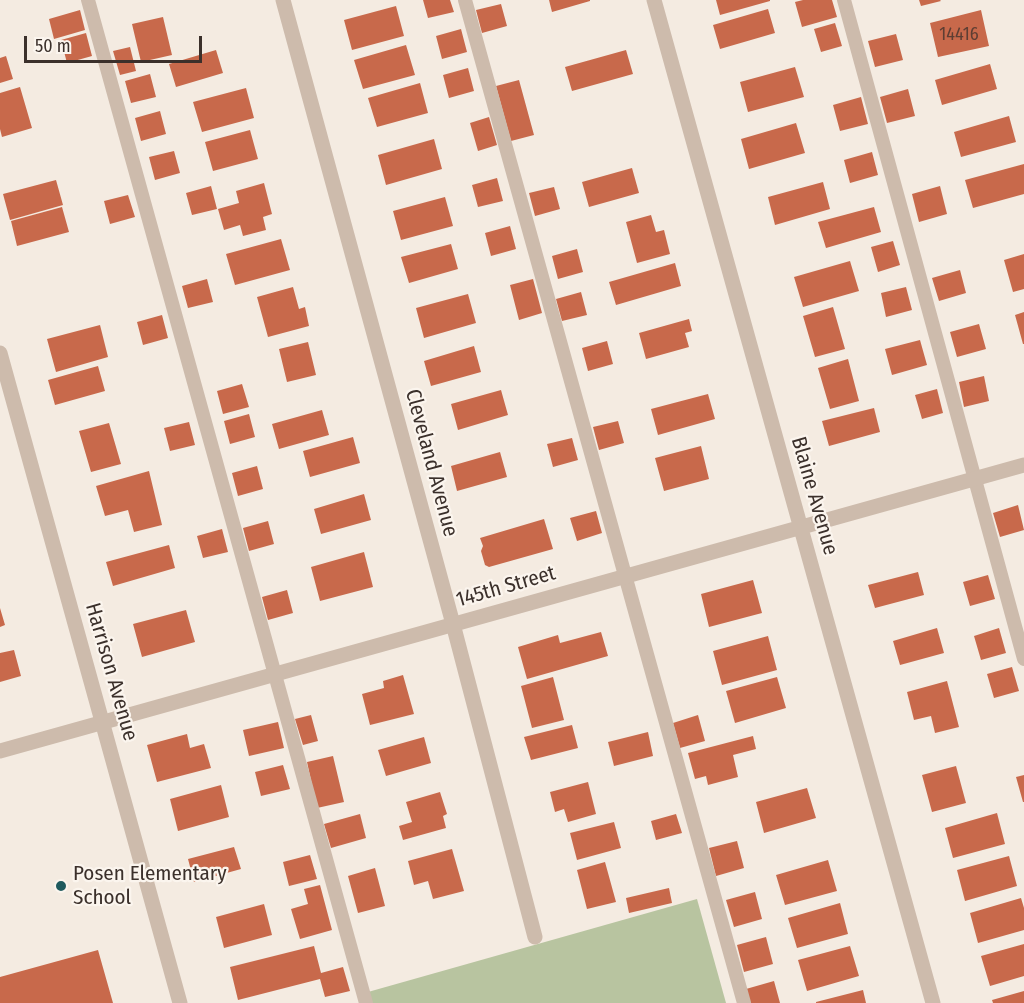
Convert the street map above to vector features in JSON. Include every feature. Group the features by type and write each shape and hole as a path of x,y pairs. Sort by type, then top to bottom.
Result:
{"street":[{"name":"Cleveland Avenue","path":"283,0 453,624 535,937"},
{"name":"Blaine Avenue","path":"654,0 933,1003"},
{"name":"Harrison Avenue","path":"0,353 180,1003"},
{"name":"145th Street","path":"0,750 1024,465"}],"lane":[{"path":"88,0 366,1003"},
{"path":"465,0 744,1003"},
{"path":"844,0 1024,659"}],"green space":[{"path":"697,899 726,1003 371,1003 368,992"}],"building":[{"path":"423,0 450,0 454,12 428,18"},
{"path":"549,0 590,0 590,1 552,12"},
{"path":"716,0 770,0 770,1 720,15"},
{"path":"832,0 837,17 802,27 795,2"},
{"path":"919,0 940,0 941,1 921,6"},
{"path":"501,4 507,26 482,33 476,10"},
{"path":"396,6 404,36 352,50 344,20"},
{"path":"768,9 775,33 720,49 713,25"},
{"path":"80,10 85,30 54,39 49,19"},
{"path":"981,10 989,46 938,57 930,23"},
{"path":"163,17 172,55 141,62 132,24"},
{"path":"835,23 842,46 821,52 814,29"},
{"path":"461,29 467,52 442,59 436,36"},
{"path":"86,33 92,56 67,63 61,40"},
{"path":"896,34 903,60 875,67 868,41"},
{"path":"406,45 415,75 363,89 354,60"},
{"path":"130,47 136,71 120,75 113,51"},
{"path":"216,50 223,73 176,87 169,64"},
{"path":"626,50 633,74 572,91 565,67"},
{"path":"6,56 13,79 0,83 0,58"},
{"path":"990,64 997,89 942,105 935,80"},
{"path":"795,67 804,97 748,112 740,82"},
{"path":"468,68 474,91 449,98 443,75"},
{"path":"150,74 156,97 131,103 125,81"},
{"path":"519,80 534,135 511,141 496,86"},
{"path":"420,83 428,113 377,127 368,98"},
{"path":"20,87 32,128 2,137 0,93"},
{"path":"246,88 254,118 202,132 193,102"},
{"path":"908,89 915,116 887,123 880,97"},
{"path":"861,97 868,124 840,131 833,105"},
{"path":"160,111 166,134 141,141 135,118"},
{"path":"1009,116 1016,142 961,157 954,132"},
{"path":"489,117 497,145 478,151 470,123"},
{"path":"796,123 805,153 749,169 741,139"},
{"path":"250,130 258,159 213,171 205,142"},
{"path":"434,139 442,169 386,185 378,155"},
{"path":"174,151 180,173 155,180 149,157"},
{"path":"872,152 878,175 850,183 844,160"},
{"path":"1024,164 1024,194 973,208 965,180"},
{"path":"632,168 639,193 589,207 582,182"},
{"path":"497,178 503,201 478,207 472,185"},
{"path":"56,180 63,205 10,220 3,194"},
{"path":"823,182 830,209 775,225 768,197"},
{"path":"264,183 272,214 263,217 266,230 243,236 240,225 224,230 218,209 239,203 236,191"},
{"path":"211,186 217,209 192,215 186,193"},
{"path":"940,186 947,214 919,222 912,194"},
{"path":"554,187 560,209 535,216 529,193"},
{"path":"128,195 135,217 110,224 104,201"},
{"path":"445,197 453,226 401,240 393,211"},
{"path":"62,207 69,232 17,246 11,221"},
{"path":"874,207 881,232 826,248 818,222"},
{"path":"651,215 656,232 664,230 670,254 637,263 626,222"},
{"path":"510,226 516,249 491,256 485,233"},
{"path":"281,239 290,270 235,285 226,254"},
{"path":"893,241 900,265 878,272 871,247"},
{"path":"451,244 458,269 409,283 401,257"},
{"path":"577,249 583,272 558,279 552,256"},
{"path":"1024,254 1024,289 1013,292 1004,260"},
{"path":"850,261 859,291 803,307 794,277"},
{"path":"675,263 681,286 616,305 609,282"},
{"path":"960,270 966,293 939,301 932,278"},
{"path":"207,279 213,302 188,308 182,286"},
{"path":"533,279 542,313 519,320 510,285"},
{"path":"293,287 299,309 305,307 309,326 268,337 257,297"},
{"path":"906,287 912,310 886,317 881,293"},
{"path":"581,292 587,315 562,321 556,299"},
{"path":"468,294 476,323 424,338 416,308"},
{"path":"833,307 845,349 815,357 803,316"},
{"path":"1024,312 1024,344 1023,344 1015,315"},
{"path":"162,315 168,338 143,345 137,322"},
{"path":"689,319 692,331 685,333 689,347 646,359 639,333"},
{"path":"979,324 986,349 957,357 950,332"},
{"path":"100,325 108,357 56,372 47,339"},
{"path":"920,340 927,365 892,375 885,349"},
{"path":"607,341 613,364 588,371 582,348"},
{"path":"308,342 316,375 287,382 279,349"},
{"path":"474,346 481,372 431,386 424,361"},
{"path":"848,359 859,401 830,409 818,368"},
{"path":"98,366 105,391 55,405 48,380"},
{"path":"984,376 989,401 964,407 959,382"},
{"path":"242,384 249,407 223,414 217,391"},
{"path":"937,389 943,413 922,419 915,395"},
{"path":"501,390 508,415 458,430 451,404"},
{"path":"708,394 715,419 658,435 651,409"},
{"path":"874,408 880,432 829,446 822,421"},
{"path":"322,410 329,435 279,449 272,424"},
{"path":"249,414 255,437 230,444 224,421"},
{"path":"618,421 624,443 599,450 593,427"},
{"path":"189,422 195,445 170,451 164,428"},
{"path":"109,423 121,464 91,472 79,431"},
{"path":"353,437 360,463 310,477 303,451"},
{"path":"572,438 578,460 553,467 547,444"},
{"path":"701,446 709,479 664,491 655,458"},
{"path":"500,452 507,477 457,491 451,466"},
{"path":"257,466 263,489 238,496 232,473"},
{"path":"149,471 162,525 134,532 128,510 105,516 96,486"},
{"path":"364,494 371,520 321,534 314,509"},
{"path":"1018,505 1024,530 1000,537 993,513"},
{"path":"596,511 602,533 577,541 570,518"},
{"path":"544,519 553,549 489,567 485,565 480,538"},
{"path":"268,521 274,544 249,551 243,528"},
{"path":"222,529 228,552 203,558 197,536"},
{"path":"169,545 175,568 113,586 106,562"},
{"path":"364,552 373,587 320,601 311,567"},
{"path":"918,572 924,595 875,608 868,585"},
{"path":"988,575 995,599 970,606 963,582"},
{"path":"753,580 762,613 709,627 701,594"},
{"path":"287,590 293,613 268,620 262,597"},
{"path":"0,608 5,625 0,627"},
{"path":"186,610 195,642 142,657 133,624"},
{"path":"937,628 944,653 900,665 893,641"},
{"path":"999,628 1006,653 981,660 974,636"},
{"path":"601,632 608,656 527,679 518,647 558,635 560,643"},
{"path":"768,636 777,670 722,685 713,651"},
{"path":"14,650 21,676 0,682 0,653"},
{"path":"1012,667 1019,691 994,698 987,674"},
{"path":"403,675 414,714 370,725 362,694 384,688 383,681"},
{"path":"553,677 564,720 532,728 521,686"},
{"path":"777,677 786,708 735,723 726,691"},
{"path":"947,681 959,727 935,733 931,716 914,720 907,692"},
{"path":"311,715 318,741 303,745 295,719"},
{"path":"698,715 705,741 680,748 673,723"},
{"path":"278,722 284,748 249,756 243,730"},
{"path":"572,725 578,748 531,760 524,737"},
{"path":"648,732 653,756 614,766 608,742"},
{"path":"187,734 190,748 204,744 211,768 157,782 147,745"},
{"path":"753,736 756,749 733,755 738,777 708,785 706,776 695,779 688,753"},
{"path":"424,737 431,763 386,776 378,750"},
{"path":"333,756 344,802 317,808 307,762"},
{"path":"283,765 290,789 261,796 255,772"},
{"path":"956,766 966,803 932,812 922,775"},
{"path":"1024,775 1024,802 1023,802 1016,777"},
{"path":"588,782 596,814 568,822 564,809 555,812 550,792"},
{"path":"221,785 229,817 178,831 170,799"},
{"path":"807,788 816,818 764,833 756,802"},
{"path":"440,792 447,814 443,816 446,828 403,840 399,826 412,822 406,802"},
{"path":"997,813 1005,844 953,858 945,828"},
{"path":"360,814 366,838 331,848 324,824"},
{"path":"676,814 682,833 656,840 651,821"},
{"path":"614,822 621,848 577,860 570,833"},
{"path":"737,841 744,868 716,876 709,848"},
{"path":"234,847 241,869 194,882 188,859"},
{"path":"452,849 464,891 433,899 428,881 414,885 408,861"},
{"path":"310,855 317,879 289,886 283,862"},
{"path":"1009,856 1017,886 965,901 957,870"},
{"path":"828,860 837,891 785,905 776,875"},
{"path":"605,862 616,902 587,909 577,870"},
{"path":"375,868 385,906 358,913 348,876"},
{"path":"320,885 332,930 300,939 291,909 308,904 304,889"},
{"path":"669,888 672,903 629,913 626,898"},
{"path":"755,892 762,919 734,927 726,900"},
{"path":"1021,898 1024,908 1024,930 978,943 970,913"},
{"path":"840,903 848,934 797,948 788,918"},
{"path":"264,904 272,935 224,948 216,917"},
{"path":"766,937 773,964 744,972 737,945"},
{"path":"1024,944 1024,976 990,986 981,956"},
{"path":"314,946 321,973 343,967 350,991 325,997 320,979 238,1000 230,967"},
{"path":"850,946 859,976 807,991 798,960"},
{"path":"98,950 113,1003 0,1003 0,977"},
{"path":"774,981 780,1003 750,1003 746,989"},
{"path":"863,990 866,1003 816,1003 816,1002"},
{"path":"1024,991 1024,1003 993,1003 992,1000"}],"place":[{"name":"Posen Elementary School","path":"61,886"}]}
